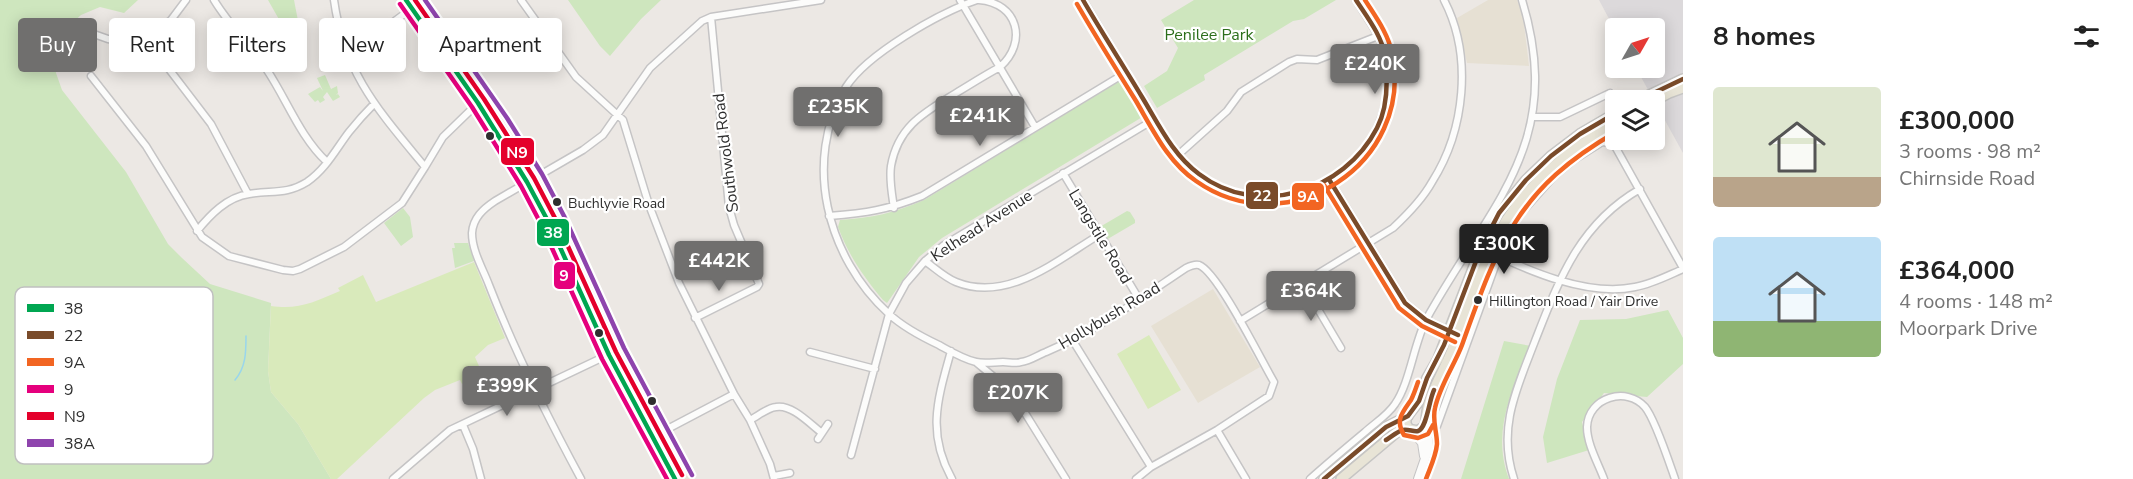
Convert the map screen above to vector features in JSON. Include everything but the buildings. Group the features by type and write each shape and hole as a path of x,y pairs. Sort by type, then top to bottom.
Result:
{"main road":[{"path":"406,0 415,4 481,100 557,219 613,353 657,435 685,479"},
{"path":"1660,90 1683,79"},
{"path":"1665,95 1683,88"},
{"path":"1341,479 1391,436 1423,428 1430,400 1458,335 1499,213 1539,168 1580,134 1605,119"},
{"path":"1411,430 1406,424 1409,415 1419,402 1427,378 1438,359 1448,330 1485,250 1532,186 1577,146 1605,129"},
{"path":"1324,479 1386,427 1409,415 1419,413 1426,421"},
{"path":"657,435 675,479"}],"street":[{"path":"172,18 186,0"},
{"path":"214,0 262,63 311,144 327,162"},
{"path":"334,0 337,18"},
{"path":"521,0 576,77 623,120 662,242 695,318 750,420 774,478 790,473"},
{"path":"580,479 535,391 482,267 474,246 472,231 474,222 484,209 603,135 650,68 693,27 711,17 821,0"},
{"path":"894,208 890,182 891,165 905,131 926,111 1000,67 1015,47 1016,28 1003,8 995,2 978,0"},
{"name":"Hollybush Road","path":"978,0 961,2 889,45 863,66 847,86 832,114 825,140 823,174 829,216 838,246 854,272 889,314 923,338 977,362 1021,362 1073,341 1193,265 1208,271 1240,321"},
{"path":"1083,0 1155,119 1178,155 1188,166 1216,186 1229,192 1272,198 1300,194 1330,181 1361,154 1382,117 1388,77 1385,55 1378,36 1356,0"},
{"path":"1136,479 1151,467 1217,430 1269,396 1274,382 1240,321 1393,228 1413,209 1432,183 1452,141 1463,70 1458,37 1444,0"},
{"path":"1310,479 1395,404 1426,320 1501,200 1525,147 1533,117 1535,68 1528,20 1522,0"},
{"path":"961,2 1035,127"},
{"path":"397,18 415,4"},
{"name":"Southwold Road","path":"695,318 759,284 734,225 729,207 711,17"},
{"path":"1178,155 1227,111 1241,92 1289,62 1297,59 1317,60 1378,36"},
{"path":"171,72 211,124 248,194"},
{"path":"356,72 374,104 425,167"},
{"path":"829,216 894,208 922,196 1127,72"},
{"path":"92,76 146,146 196,231 208,243 229,256 283,270 296,270 344,247 402,203 443,137 481,100"},
{"path":"1533,117 1560,117 1605,95"},
{"path":"196,231 213,212 248,194 288,191 306,182 327,162 374,104"},
{"name":"Kelhead Avenue","path":"851,455 889,314 906,283 925,261 944,245 1155,119"},
{"path":"1437,426 1493,269 1500,257 1506,236 1537,194 1572,161 1602,142 1611,143 1640,189 1683,268 1657,281 1634,288 1590,288 1559,280 1500,257 1485,250"},
{"name":"Langstile Road","path":"1063,173 1139,299"},
{"path":"1330,181 1405,303 1426,320 1458,335"},
{"path":"1514,479 1507,446 1509,412 1559,280 1582,242 1596,225 1640,189"},
{"path":"925,261 956,282 972,286 1000,288 1027,278 1100,235"},
{"path":"1302,284 1341,348"},
{"path":"1073,341 1151,467"},
{"path":"951,351 941,386 935,425 941,453 952,479"},
{"path":"810,352 875,369"},
{"path":"393,479 450,430 613,353"},
{"path":"977,362 1012,392 1066,479"},
{"path":"657,435 734,394"},
{"path":"1438,395 1446,397"},
{"path":"1604,479 1592,450 1587,423 1597,405 1615,396 1636,399 1649,413 1675,479"},
{"path":"750,420 771,408 785,407 822,433"},
{"path":"1418,479 1429,440 1426,421"},
{"path":"818,439 828,424"},
{"path":"463,425 473,448 481,479"},
{"path":"1217,430 1246,479"},
{"path":"1411,430 1422,443 1424,458"}],"shaded area":[{"path":"1488,0 1517,0 1523,16 1529,66 1467,63 1457,18"},
{"path":"1599,0 1683,0 1683,153 1665,120 1665,90 1648,90 1642,78 1665,78 1665,18 1609,18"},
{"path":"1213,289 1260,367 1198,403 1151,326"}],"green space":[{"path":"0,0 138,0 124,13 100,7 78,18 18,18 18,72 56,72 62,90 126,172 168,244 210,284 271,303 268,371 271,392 298,424 331,479 0,479"},
{"path":"268,0 294,0 297,18 278,18"},
{"path":"568,0 661,0 641,19 610,56 600,46"},
{"name":"Penilee Park","path":"1194,0 1336,0 1304,19 1293,21 1204,75 1205,80 1157,108 1144,86 1167,71 1178,48 1161,20"},
{"path":"325,75 331,89 337,86 336,95 340,97 333,101 327,92 323,97 325,100 320,103 318,100 315,102 308,94 320,87 323,91 317,78"},
{"path":"1123,79 1144,116 942,238 919,257 887,303 883,300 852,257 838,227 840,220 883,214 924,200"},
{"path":"403,208 410,217 413,237 401,246 384,223"},
{"path":"1127,211 1130,212 1135,223 1106,240 1098,228"},
{"path":"454,243 468,243 474,261 455,268 452,248 455,248"},
{"path":"474,262 505,338 488,345 475,357 482,373 462,384 460,380 435,390 337,479 331,479 298,424 271,392 268,371 271,306 290,307 314,302 340,291 338,288 363,275 376,302"},
{"path":"1668,310 1683,338 1683,364 1647,397 1604,393 1582,422 1589,450 1547,463 1543,437 1557,379 1580,320 1626,319"},
{"path":"1149,335 1181,390 1148,409 1117,354"},
{"path":"1504,341 1531,346 1511,395 1503,427 1502,444 1509,479 1461,479"}],"waterway":[{"path":"235,380 243,365 246,336"}],"transit line":[{"name":"38","path":"406,0 478,103 527,182 549,223 609,355 675,479"},
{"name":"N9","path":"415,0 484,99 534,178 556,220 616,352 682,475"},
{"name":"38A","path":"425,0 507,118 542,174 564,216 624,348 692,475"},
{"name":"22","path":"1083,0 1161,129 1182,158 1199,174 1222,188 1247,195 1273,196 1298,192 1322,183 1344,169 1362,150 1381,120 1386,93 1385,56 1377,34 1356,0"},
{"name":"9A","path":"1077,4 1155,134 1177,165 1196,181 1232,199 1269,204 1305,198 1337,183 1364,159 1384,129 1394,93 1392,53 1384,32 1365,0"},
{"name":"9","path":"400,4 472,107 521,186 542,226 602,359 667,479"},
{"name":"22","path":"1660,90 1683,79"},
{"name":"22","path":"1324,479 1386,427 1408,416 1419,401 1427,378 1444,345 1481,248 1499,213 1526,180 1551,156 1580,134 1605,119"},
{"name":"9A","path":"1426,479 1436,448 1434,417 1437,400 1459,353 1487,277 1501,248 1534,197 1556,175 1605,139"},
{"name":"22","path":"1330,181 1405,303 1426,320 1458,335"},
{"name":"9A","path":"1324,185 1399,308 1422,326 1455,342"},
{"name":"9A","path":"1418,382 1401,417 1401,430 1404,435 1418,438 1428,434 1433,425"},
{"name":"22","path":"1386,440 1401,431 1421,429 1434,390"}],"place":[{"name":"Buchlyvie Road","path":"557,202"},
{"name":"Hillington Road / Yair Drive","path":"1478,300"}]}
